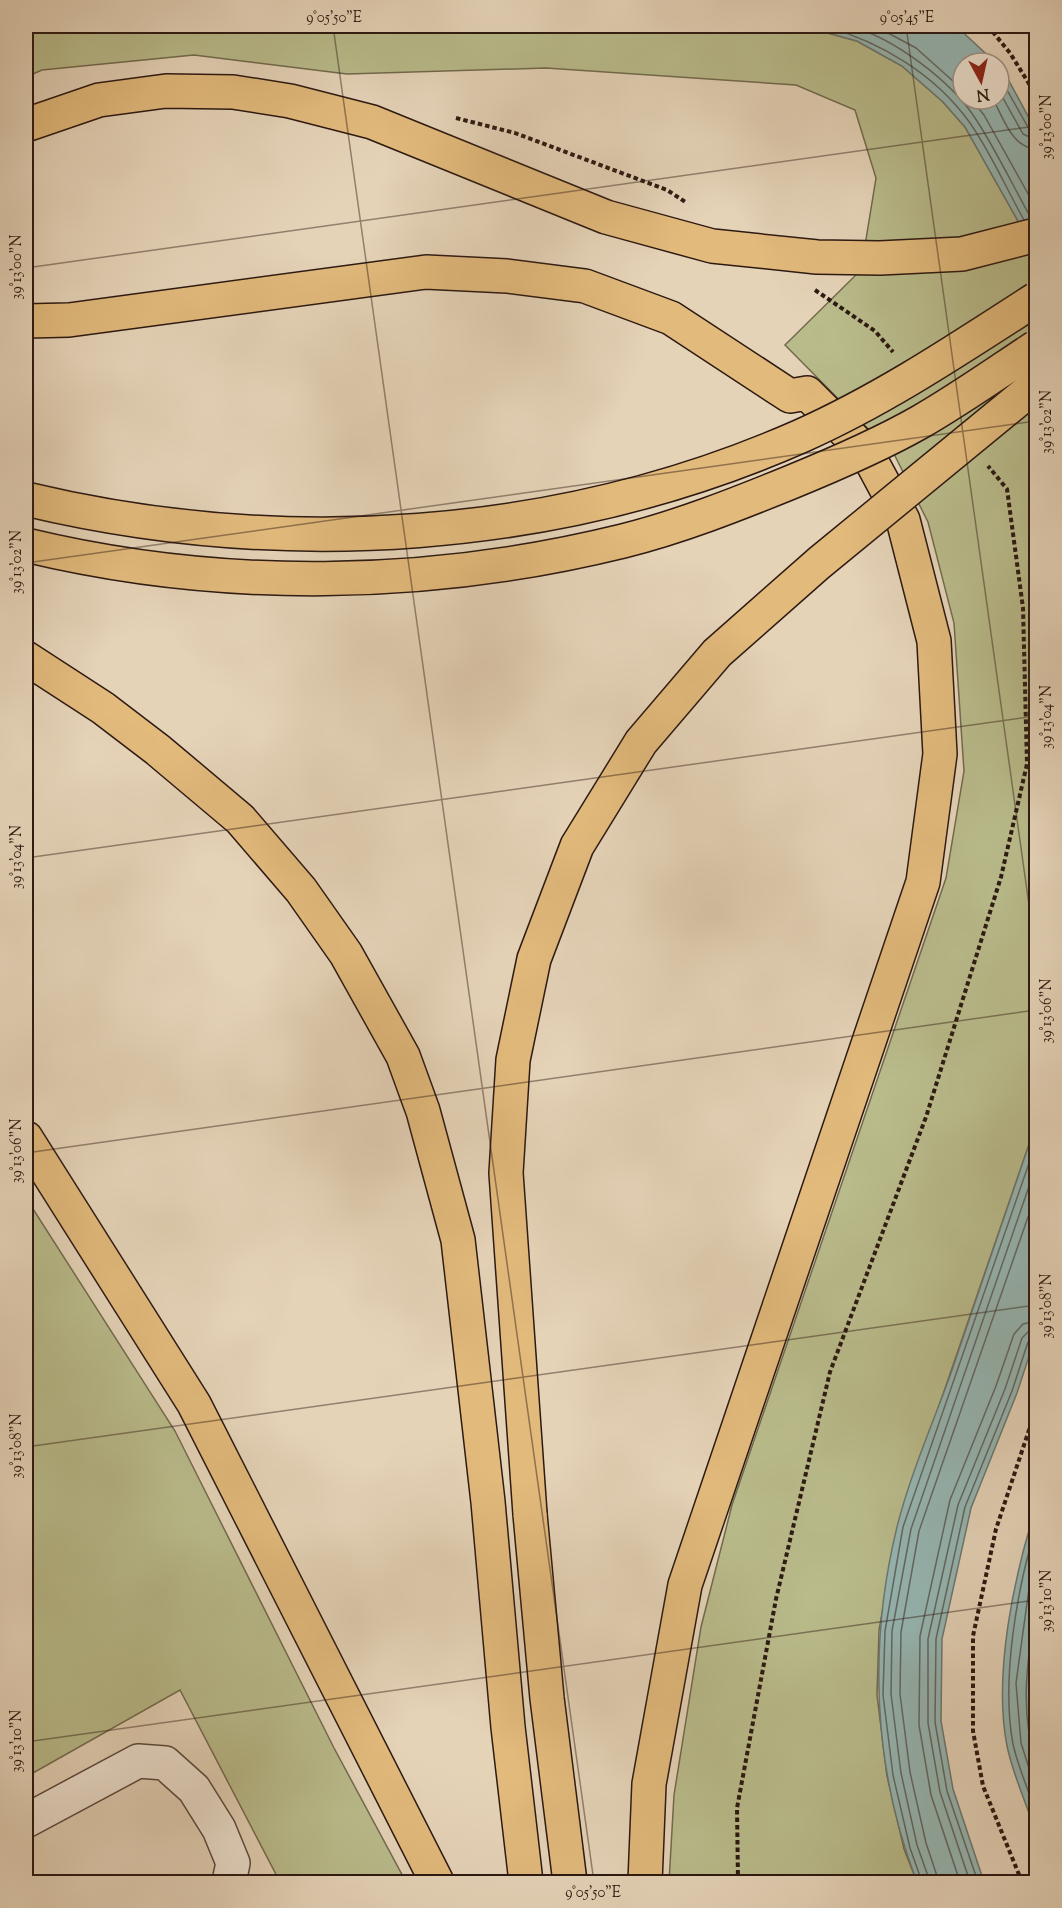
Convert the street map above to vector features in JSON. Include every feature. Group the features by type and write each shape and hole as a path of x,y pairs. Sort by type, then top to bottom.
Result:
{"highway":[{"path":"26,125 99,99 166,91 233,92 290,101 372,122 606,217 712,246 817,257 880,258 962,254 1036,235"},
{"path":"26,321 69,320 426,272 507,276 585,286 671,318 790,396 807,393 867,453 903,520 934,641 940,754 923,882 685,1585 649,1784 645,1882"},
{"path":"26,499 77,511 216,531 347,534 485,525 593,506 685,479 801,436 908,381 1036,299"},
{"path":"26,544 74,556 208,575 280,579 344,579 478,569 557,555 625,540 734,505 839,462 920,422 1036,347"},
{"path":"570,1882 547,1698 530,1514 506,1173 513,1060 534,959 577,846 641,742 717,653 819,563 1036,385"},
{"path":"26,658 103,708 158,750 240,819 301,890 346,954 385,1020 403,1056 423,1111 458,1240 487,1490 508,1727 526,1882"},
{"path":"26,1138 194,1404 437,1882"}],"lane":[{"path":"26,1821 138,1761 165,1763 194,1789 219,1829 233,1863 229,1882"}],"path":[{"path":"987,26 1010,53 1036,94"},
{"path":"738,1882 737,1808 776,1599 830,1372 926,1117 1001,877 1027,764 1026,668"},
{"path":"1022,1882 983,1786 974,1731 974,1636 996,1529 1036,1409"}],"green space":[{"path":"26,26 802,26 857,41 902,66 943,102 965,127 1036,253 1036,1124 898,1525 879,1630 877,1695 887,1776 904,1849 917,1882 669,1882 674,1795 701,1627 732,1505 946,878 964,771 954,623 928,522 895,456 785,345 861,270 876,178 855,110 796,85 546,68 347,74 194,55 42,70 26,77"},
{"path":"26,1198 175,1431 334,1748 406,1882 280,1882 180,1690 26,1777"}],"water":[{"path":"802,26 956,26 983,51 951,51 951,111 1011,111 1011,85 1036,131 1036,253 965,127 943,102 902,66 857,41"},
{"path":"1036,1124 1036,1335 1017,1393 971,1508 942,1639 941,1721 953,1789 984,1882 917,1882 902,1839 891,1795 884,1751 879,1661 888,1571 908,1488 951,1373"},
{"path":"1036,1507 1036,1833 1016,1779 1007,1746 1003,1718 1003,1688 1004,1657 1013,1594"}]}
